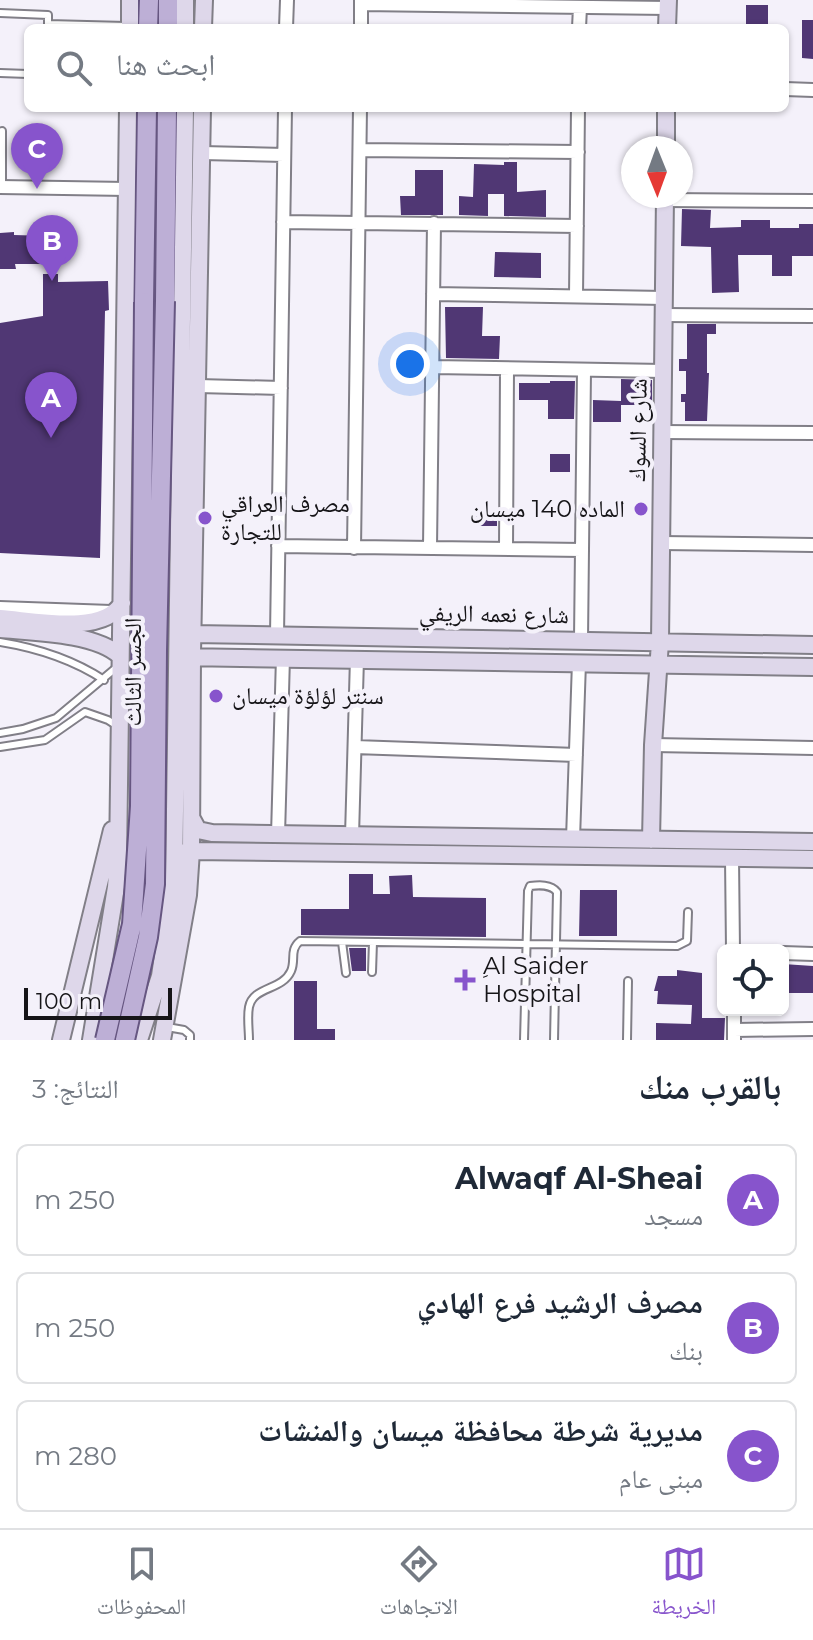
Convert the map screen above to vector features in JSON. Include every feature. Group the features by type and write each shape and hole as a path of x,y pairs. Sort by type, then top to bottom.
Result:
{"main road":[{"path":"137,24 149,0"},
{"path":"168,0 168,24"},
{"name":"الجسر الثالث","path":"105,1040 132,924 140,806 147,112"},
{"name":"الجسر الثالث","path":"125,1040 148,937 155,884 167,112"}],"street":[{"path":"130,0 135,24"},
{"path":"185,0 185,24"},
{"path":"203,24 204,0"},
{"path":"286,24 287,0"},
{"path":"361,24 362,2 580,7 668,4 667,24"},
{"path":"579,24 580,7"},
{"path":"789,89 813,90"},
{"path":"128,112 124,515 116,669 127,686 150,693 166,688 183,660"},
{"path":"177,746 198,386 193,199 185,112"},
{"path":"178,602 193,199 202,153 202,112"},
{"path":"277,635 285,112"},
{"path":"354,548 360,112"},
{"path":"576,296 578,112"},
{"path":"666,112 666,136"},
{"path":"360,150 578,152"},
{"path":"202,153 284,155"},
{"path":"1,187 127,189"},
{"path":"693,199 813,201"},
{"name":"شارع السوك","path":"651,840 660,642 665,208"},
{"path":"283,222 577,226"},
{"path":"430,547 434,223"},
{"path":"433,294 576,296 664,306 813,316"},
{"path":"433,367 663,371"},
{"path":"506,549 507,370"},
{"path":"581,639 584,371"},
{"path":"198,386 281,388"},
{"path":"662,432 813,433"},
{"path":"124,515 129,542 135,551 150,555 166,551 170,546 179,514"},
{"path":"661,543 813,545"},
{"path":"278,546 582,550"},
{"path":"0,618 93,622 113,616 133,584 149,580 172,589 186,630"},
{"path":"0,608 106,613 121,603"},
{"path":"0,629 87,641 113,649 122,736 117,809 118,860 91,1040"},
{"name":"شارع نعمه الريفي","path":"186,630 277,635 813,645"},
{"path":"278,835 283,657"},
{"name":"شارع نعمه الريفي","path":"183,660 283,657 813,667"},
{"path":"352,836 357,658"},
{"path":"139,1040 160,976 175,869 184,774 183,660"},
{"path":"573,839 579,662"},
{"path":"122,736 133,726 150,722 167,725 172,730 192,819 188,895 163,1034"},
{"path":"653,745 813,748"},
{"path":"355,747 576,755"},
{"path":"61,1040 117,809"},
{"path":"192,819 198,830 212,833 352,836 732,858 813,859"},
{"path":"212,833 203,836 200,842 203,849 214,852"},
{"path":"175,869 184,852 191,851 546,846 573,839 813,842"},
{"path":"732,858 733,944"},
{"path":"789,953 813,954"},
{"path":"734,1035 813,1029 813,1040"}],"lane":[{"path":"0,13 48,15 48,24"},
{"path":"0,73 24,74"},
{"path":"1,187 2,131"},
{"path":"0,642 78,663 116,669"},
{"path":"0,733 56,718 116,669"},
{"path":"0,747 45,740 85,712 108,720 122,736"},
{"path":"524,1040 528,891 530,886 535,885 549,886 557,892 554,1040"},
{"path":"249,1040 252,998 281,984 292,970 295,945 300,941 677,946 687,941 688,912"},
{"path":"342,942 346,973"},
{"path":"372,972 373,942"},
{"path":"627,1040 628,981"},
{"path":"163,1034 184,1030 190,1035 190,1040"}],"building":[{"path":"746,5 768,5 768,24 746,24"},
{"path":"802,20 813,20 813,59 802,58"},
{"path":"504,162 517,162 517,192 546,190 546,217 504,216 504,194 488,194 488,216 459,215 459,196 473,197 474,164 504,165"},
{"path":"415,170 443,170 443,215 401,215 400,196 415,196"},
{"path":"682,209 711,210 710,228 741,227 741,220 770,220 770,228 799,228 799,224 813,224 813,256 792,256 792,276 772,276 772,255 738,255 739,292 712,293 711,247 681,246"},
{"path":"14,232 14,235 48,236 48,264 15,264 16,269 0,269 0,233"},
{"path":"495,252 541,253 541,278 494,277"},
{"path":"43,274 58,274 58,282 108,281 100,558 0,553 0,323 43,316"},
{"path":"445,307 483,307 482,336 500,336 499,359 446,358"},
{"path":"687,324 716,324 716,334 707,334 707,421 685,421 685,402 681,402 681,394 686,394 686,371 679,371 679,359 687,359"},
{"path":"621,379 652,380 652,405 621,405"},
{"path":"575,381 574,419 548,419 548,400 519,400 519,383"},
{"path":"593,400 621,401 621,422 593,422"},
{"path":"550,454 570,454 570,472 550,472"},
{"path":"475,510 497,510 497,526 475,526"},
{"path":"349,874 373,874 373,894 390,894 389,876 412,875 413,897 486,898 486,937 301,935 301,909 349,909"},
{"path":"580,890 617,890 617,936 579,936"},
{"path":"349,948 366,948 366,971 352,971"},
{"path":"789,964 813,966 813,993 789,993"},
{"path":"677,970 702,973 702,1018 725,1018 724,1040 656,1040 656,1023 691,1024 692,1005 657,1004 658,991 654,991 658,976 677,976"},
{"path":"294,981 317,981 317,1029 335,1029 335,1040 294,1040"}],"place":[{"name":"مديرية شرطة محافظة ميسان والمنشات","path":"37,189"},
{"name":"مصرف الرشيد فرع الهادي","path":"52,281"},
{"name":"Alwaqf Al-Sheai","path":"51,438"},
{"name":"الماده 140 ميسان","path":"641,509"},
{"name":"مصرف العراقي للتجارة","path":"205,518"},
{"name":"سنتر لؤلؤة ميسان","path":"216,696"},
{"name":"ِAl Saider Hospital","path":"465,980"}]}
